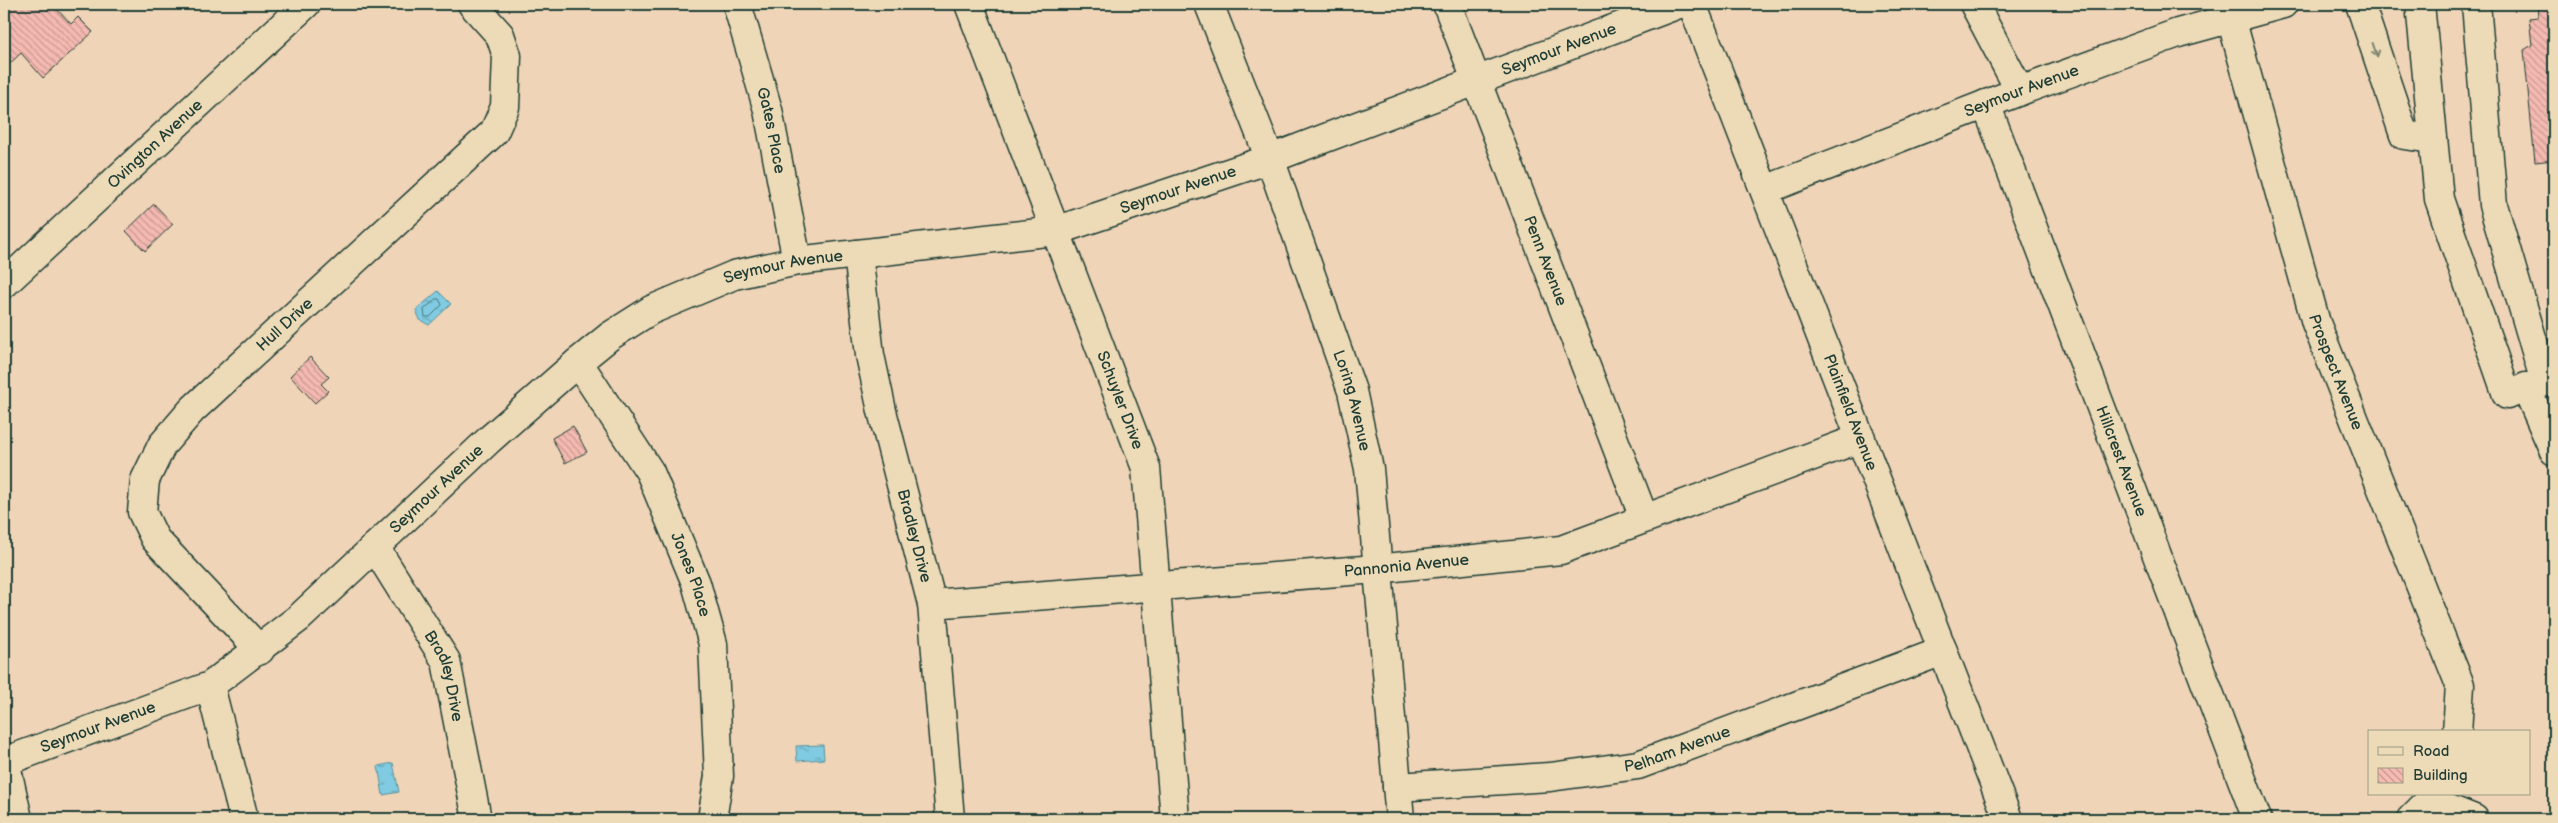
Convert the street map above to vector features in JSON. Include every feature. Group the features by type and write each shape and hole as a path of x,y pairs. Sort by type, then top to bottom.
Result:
{"street":[{"name":"Ovington Avenue","path":"4,284 306,4"},
{"name":"Hull Drive","path":"260,650 156,538 142,512 145,480 162,445 192,410 494,132 505,107 507,56 500,35 472,4"},
{"name":"Gates Place","path":"737,4 768,110 797,261"},
{"name":"Schuyler Drive","path":"969,4 1146,468 1174,819"},
{"name":"Loring Avenue","path":"1209,4 1270,159 1352,391 1369,469 1376,569 1400,819"},
{"name":"Penn Avenue","path":"1447,4 1644,518"},
{"name":"Seymour Avenue","path":"5,758 210,686 260,650 299,618 490,439 578,362 610,336 651,310 734,275 797,261 1055,231 1270,159 1679,4"},
{"name":"Plainfield Avenue","path":"1692,4 2008,819"},
{"path":"1974,4 2020,91"},
{"name":"Seymour Avenue","path":"1765,190 2020,91 2178,33 2229,11 2283,4"},
{"path":"2360,4 2404,135 2433,138"},
{"path":"2420,4 2439,199 2507,395 2545,382 2493,205 2476,4"},
{"name":"Prospect Avenue","path":"2229,11 2316,323 2460,685 2457,730"},
{"name":"Hillcrest Avenue","path":"1986,104 2257,819"},
{"name":"Bradley Drive","path":"858,254 870,355 882,411 932,604 950,819"},
{"name":"Jones Place","path":"578,362 650,472 696,583 713,644 720,776 713,813"},
{"path":"2526,387 2554,451"},
{"name":"Pannonia Avenue","path":"932,604 1376,569 1561,550 1861,438"},
{"name":"Bradley Drive","path":"375,547 446,661 477,819"},
{"name":"Pelham Avenue","path":"1397,787 1550,777 1638,765 1943,651"},
{"path":"210,686 244,819"},
{"path":"5,758 18,819"},
{"path":"2424,805 2474,819"}],"water":[{"path":"438,291 451,304 429,325 420,320 416,310"},
{"path":"823,745 824,759 797,761 796,746"},
{"path":"393,763 399,792 383,795 378,766"}],"building":[{"path":"4,4 52,4 71,24 78,17 93,32 43,78 21,53 4,69"},
{"path":"2537,4 2554,4 2554,160 2535,162 2524,50 2532,45 2529,18 2538,17"},
{"path":"154,204 173,224 145,251 126,231"},
{"path":"310,357 329,377 321,384 328,391 315,403 290,376"},
{"path":"573,426 587,452 565,463 552,438"}]}
